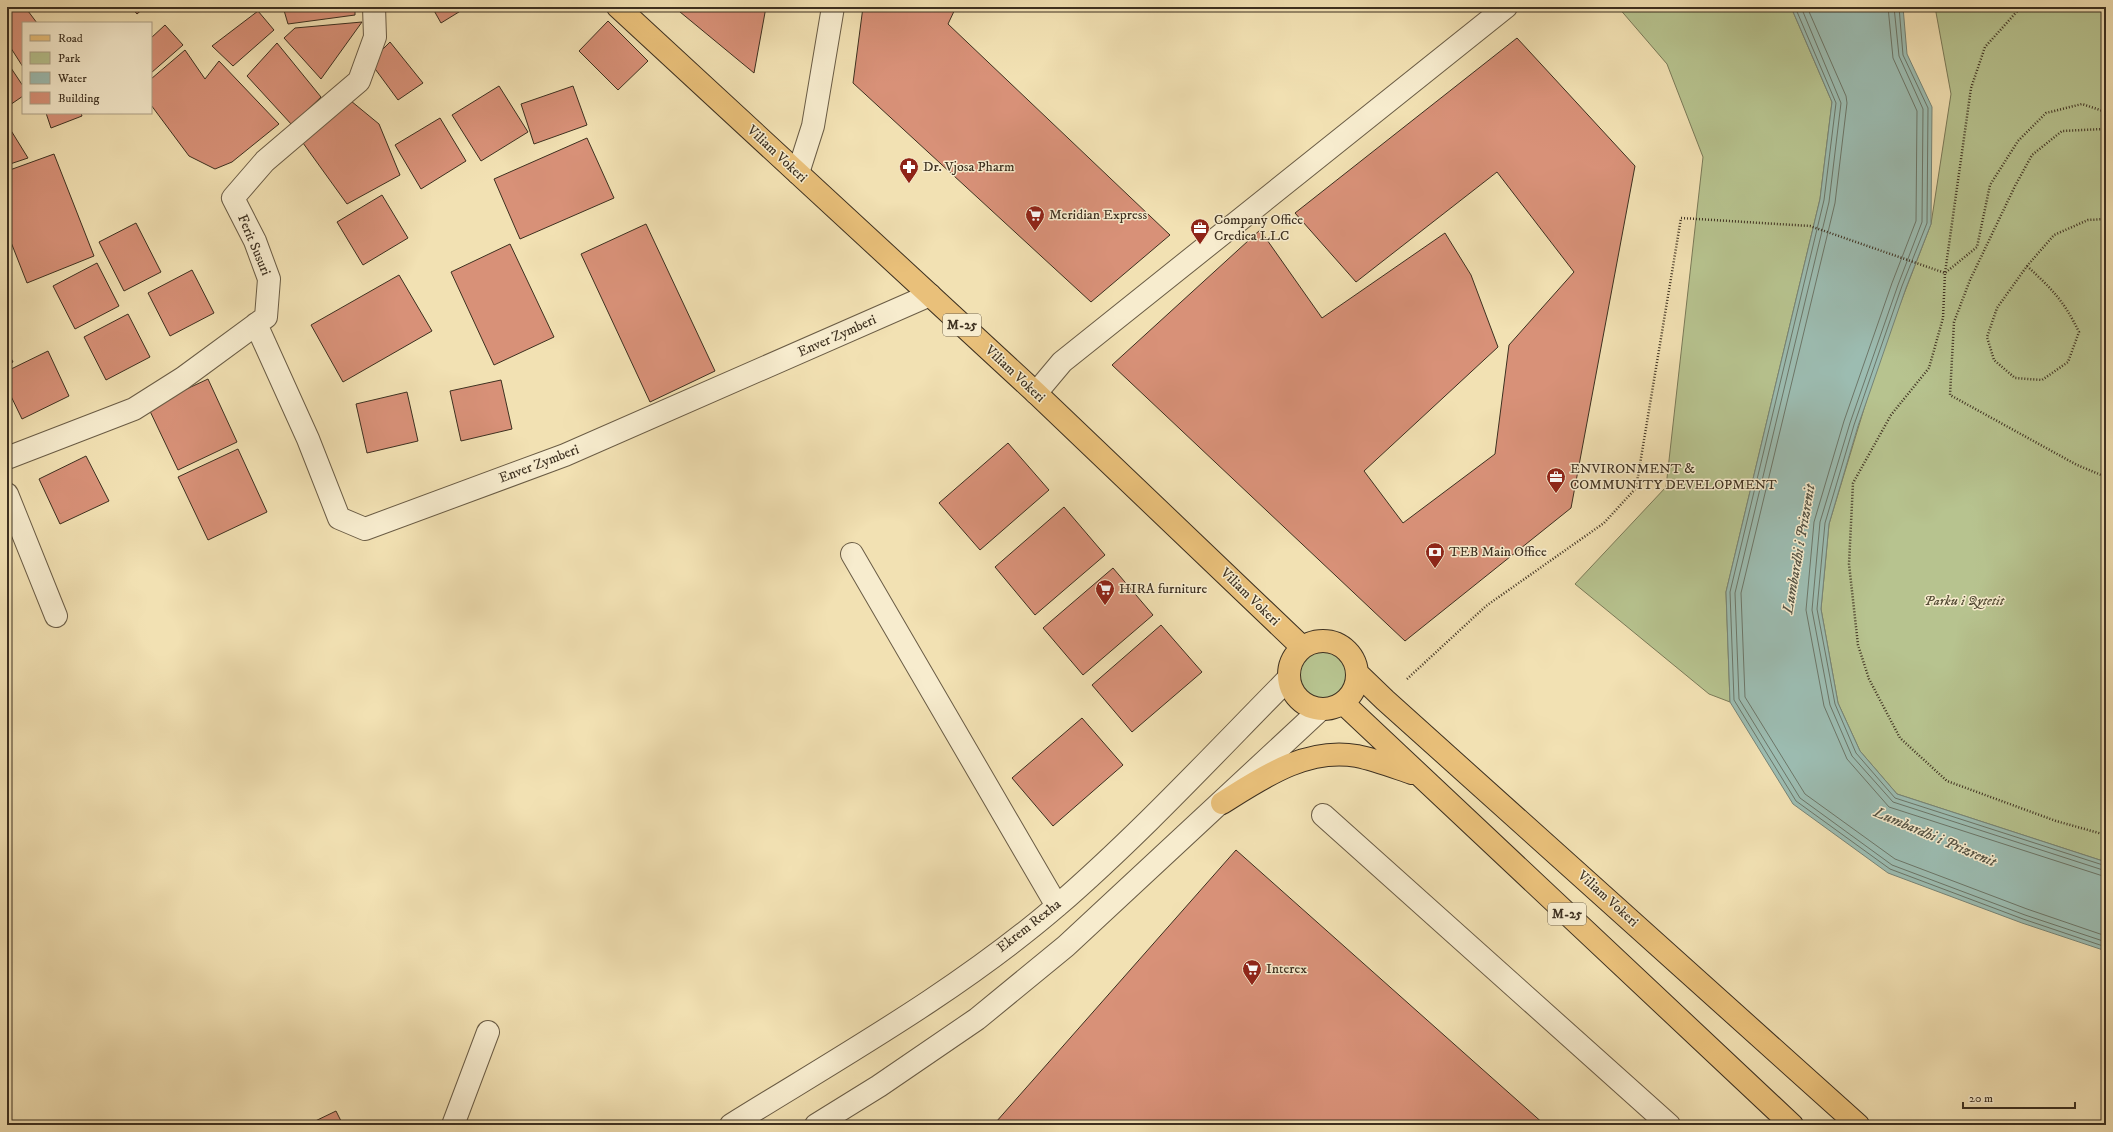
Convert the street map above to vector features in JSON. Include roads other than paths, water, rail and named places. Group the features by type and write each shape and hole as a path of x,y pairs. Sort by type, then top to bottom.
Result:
{"main road":[{"name":"Viliam Vokeri","path":"618,7 1036,393 1302,647"},
{"path":"1322,640 1333,641 1351,653 1358,674 1357,685 1352,695 1344,703 1333,708 1321,709 1309,706 1299,700 1292,690 1289,678 1290,666 1295,655 1302,647 1312,642 1322,640"},
{"name":"Viliam Vokeri","path":"1358,674 1385,700 1858,1125"},
{"name":"M-25","path":"1344,703 1792,1125"},
{"path":"1222,803 1274,771 1304,760 1330,754 1356,756 1378,761 1420,776"}],"street":[{"name":"Ferit Susuri","path":"7,458 134,409 183,378 266,317 270,279 255,241 233,198 265,161 359,81 375,37 374,7"},
{"path":"798,173 813,126 833,7"},
{"path":"1036,393 1062,362 1506,7"},
{"name":"Enver Zymberi","path":"256,324 308,439 339,518 365,529 565,456 930,295"},
{"path":"7,494 56,616"},
{"path":"852,554 1057,906"},
{"name":"Ekrem Rexha","path":"731,1125 934,998 1057,906 1148,820 1289,678"},
{"path":"816,1125 879,1086 977,1019 1066,946 1222,803 1321,709"},
{"path":"1323,815 1669,1125"},
{"path":"453,1125 488,1032"}],"water":[{"name":"Lumbardhi i Prizrenit","path":"1791,7 1903,7 1907,54 1932,107 1931,224 1906,288 1858,426 1829,524 1821,609 1838,703 1860,751 1897,794 2106,862 2106,951 2022,923 1888,873 1793,804 1730,702 1726,592 1820,199 1832,102"}],"place":[{"name":"Dr. Vjosa Pharm","path":"909,184"},
{"name":"Meridian Express","path":"1035,232"},
{"name":"Company Office Credica LLC","path":"1200,245"},
{"name":"ENVIRONMENT & COMMUNITY DEVELOPMENT","path":"1556,494"},
{"name":"TEB Main Office","path":"1435,569"},
{"name":"HIRA furniture","path":"1105,606"},
{"name":"Interex","path":"1252,986"}],"park label":[{"name":"Parku i Qytetit","path":"1964,601"}]}
